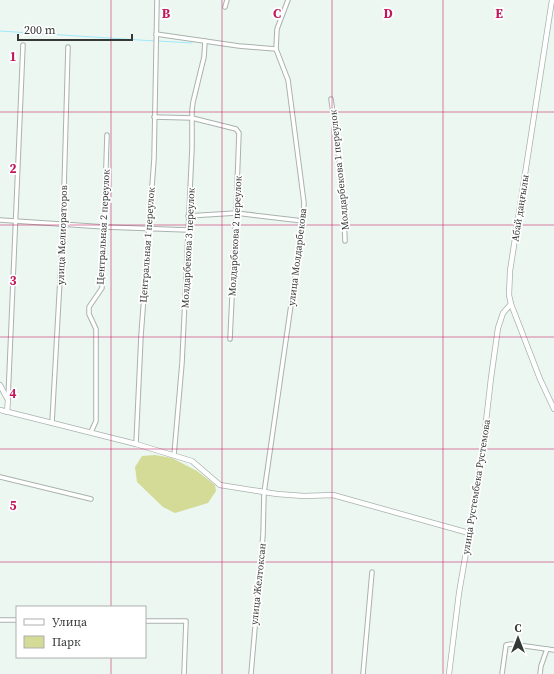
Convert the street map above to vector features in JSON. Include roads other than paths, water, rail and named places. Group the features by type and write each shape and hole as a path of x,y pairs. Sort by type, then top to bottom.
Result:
{"street":[{"name":"Центральная 1 переулок","path":"136,444 141,336 154,159 157,0"},
{"path":"225,7 227,0"},
{"name":"улица Молдарбекова","path":"264,493 303,221 304,203 288,80 276,49 277,29 288,0"},
{"name":"Абай даңғылы","path":"552,0 510,271 509,295 511,304 540,379 554,409"},
{"path":"156,34 276,49"},
{"name":"Молдарбекова 3 переулок","path":"174,456 182,364 193,102 204,57 205,41"},
{"path":"7,412 23,45"},
{"name":"улица Мелиораторов","path":"52,423 63,225 68,47"},
{"name":"Молдарбекова 1 переулок","path":"331,99 345,210 345,241"},
{"path":"154,117 192,118"},
{"name":"Молдарбекова 2 переулок","path":"192,118 236,129 238,133 230,339"},
{"name":"Центральная 2 переулок","path":"91,432 96,421 96,329 89,314 89,308 102,288 107,135"},
{"path":"188,216 236,214 303,221"},
{"path":"0,220 63,225 188,230"},
{"name":"улица Рустембека Рустемова","path":"449,674 452,639 481,465 498,328 503,313 511,304"},
{"path":"0,385 8,400"},
{"path":"0,410 91,432 192,461 220,485 264,493 304,496 333,495 469,533"},
{"path":"0,477 91,499"},
{"name":"улица Желтоксан","path":"251,674 263,535 264,493"},
{"path":"364,674 372,572"},
{"path":"0,620 16,620"},
{"path":"146,620 186,621 184,674"},
{"path":"502,674 506,645 511,644 554,650"},
{"path":"540,674 547,649"}],"waterway":[{"path":"0,31 155,41"},
{"path":"158,41 192,43"}]}
